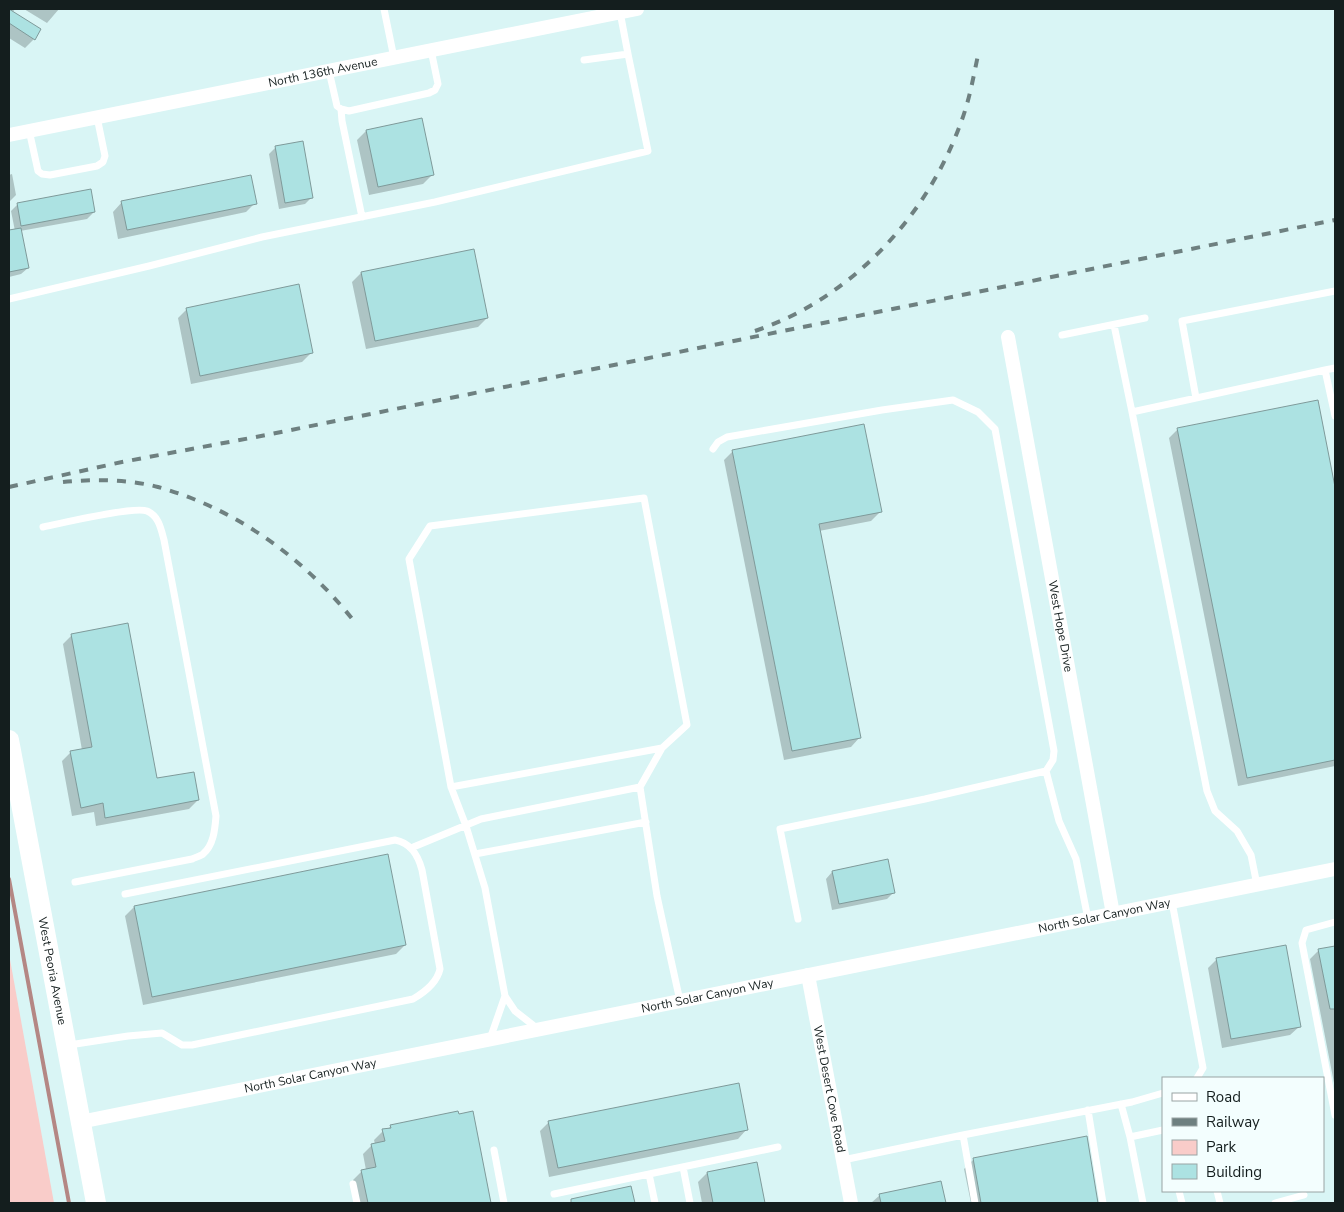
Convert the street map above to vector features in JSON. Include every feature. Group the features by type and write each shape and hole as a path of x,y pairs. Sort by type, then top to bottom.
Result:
{"main road":[{"name":"West Peoria Avenue","path":"9,740 96,1203"}],"street":[{"name":"North 136th Avenue","path":"9,134 637,9"},
{"name":"West Hope Drive","path":"1008,337 1113,914"},
{"name":"North Solar Canyon Way","path":"80,1122 1335,869"},
{"name":"West Desert Cove Road","path":"808,975 851,1203"}],"lane":[{"path":"384,9 394,58"},
{"path":"9,299 150,266 262,237 435,202 648,151 620,12"},
{"path":"341,109 349,111 435,90 438,84 431,50"},
{"path":"584,60 628,54"},
{"path":"329,71 338,106 341,109 342,122 362,216"},
{"path":"29,130 38,171 42,174 50,175 98,166 104,156 97,117"},
{"path":"1196,398 1182,321 1335,291"},
{"path":"1062,335 1145,318"},
{"path":"1114,325 1208,791 1215,812 1237,831 1251,855 1257,885"},
{"path":"1132,412 1335,368"},
{"path":"1325,370 1335,416"},
{"path":"713,449 718,442 727,437 882,410 953,400 978,412 995,429 1054,751 1053,760 1046,771 925,799 780,829 798,919"},
{"path":"538,1029 515,1011 505,996 485,888 466,826 450,787 409,559 430,526 644,498 687,724 662,748 640,787 657,896 680,1001"},
{"path":"43,527 136,510 146,511 154,516 161,527 216,816 215,832 204,854 192,859 75,882"},
{"path":"450,787 662,748"},
{"path":"1046,771 1059,821 1076,859 1088,919"},
{"path":"412,848 481,819 640,787"},
{"path":"475,854 646,822"},
{"path":"66,1045 162,1033 182,1045 192,1045 413,999 434,982 440,969 422,870 418,858 412,848 404,842 396,840 125,894"},
{"path":"1172,902 1203,1068 1198,1077"},
{"path":"1335,922 1306,930 1302,943 1335,1115"},
{"path":"490,1039 505,996"},
{"path":"843,1160 1162,1094"},
{"path":"1121,1104 1130,1136 1144,1203"},
{"path":"1088,1110 1103,1203"},
{"path":"1130,1136 1162,1130"},
{"path":"963,1134 975,1203"},
{"path":"554,1194 778,1147"},
{"path":"494,1150 504,1203"},
{"path":"683,1167 690,1203"},
{"path":"649,1174 656,1203"},
{"path":"353,1184 357,1203"},
{"path":"1275,1203 1303,1193 1307,1203"}],"green space":[{"path":"9,954 54,1203 9,1203"}],"building":[{"path":"9,9 41,29 35,40 9,23"},
{"path":"422,118 434,175 378,187 366,130"},
{"path":"303,141 313,198 285,203 275,146"},
{"path":"251,175 257,204 127,230 121,201"},
{"path":"91,189 95,212 21,226 17,203"},
{"path":"21,228 29,268 9,272 9,230"},
{"path":"474,249 488,318 375,341 361,272"},
{"path":"299,284 313,353 200,376 186,308"},
{"path":"1318,400 1335,487 1335,760 1247,778 1177,428"},
{"path":"864,424 882,512 819,524 861,738 792,751 732,450"},
{"path":"128,623 157,778 194,772 199,800 105,818 103,803 81,808 70,751 92,747 71,634"},
{"path":"388,854 406,945 152,997 134,906"},
{"path":"888,859 895,893 839,904 832,871"},
{"path":"1286,945 1301,1027 1231,1039 1216,958"},
{"path":"1335,946 1335,1009 1330,1009 1318,949"},
{"path":"739,1083 748,1130 558,1168 548,1121"},
{"path":"458,1111 459,1114 473,1111 491,1203 368,1203 361,1170 376,1167 371,1144 385,1141 382,1129 391,1128 390,1125"},
{"path":"1087,1136 1098,1203 981,1203 973,1158"},
{"path":"757,1162 765,1203 713,1203 707,1172"},
{"path":"941,1181 946,1203 881,1203 879,1194"},
{"path":"631,1186 635,1203 571,1203 571,1199"}],"waterway":[{"path":"9,879 69,1203"}],"railway":[{"path":"755,331 790,317 822,298 853,276 880,251 905,223 927,192 945,159 960,125 966,108 978,55"},
{"path":"9,487 122,462 261,436 1335,220"},
{"path":"63,482 111,480 147,484 187,497 215,509 242,523 293,559 316,579 357,625"}]}
